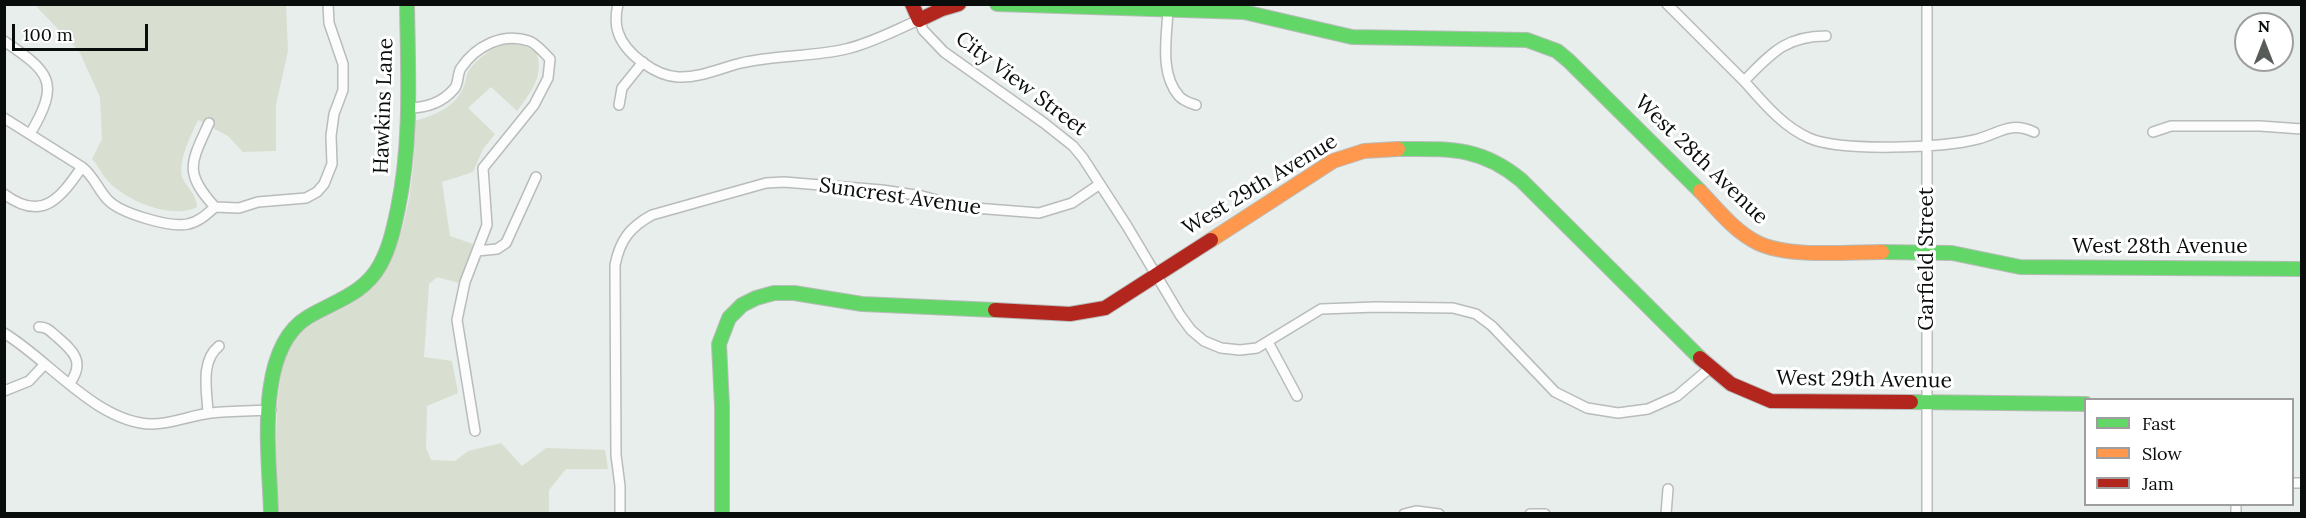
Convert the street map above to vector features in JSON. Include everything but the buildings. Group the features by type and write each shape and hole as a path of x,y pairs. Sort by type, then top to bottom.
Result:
{"street":[{"path":"4,118 82,167 112,204 123,210 164,223 176,225 193,223 215,207 239,208 258,202 306,198 317,192 324,184 332,165 331,135 334,114 343,90 342,64 329,23 328,4"},
{"name":"Hawkins Lane","path":"271,513 270,410 275,363 283,342 290,332 306,319 354,295 374,276 386,254 402,190 407,151 408,4"},
{"path":"618,4 616,21 618,33 632,52 662,74 676,77 691,77 742,63 845,50 866,44 942,9 959,4"},
{"name":"City View Street","path":"912,4 922,30 944,52 1044,123 1083,158 1157,273 1180,315 1191,330 1204,341 1221,348 1240,350 1257,348 1320,309 1376,307 1452,309 1476,314 1492,326 1555,392 1587,408 1618,413 1648,409 1677,396 1710,368"},
{"name":"West 28th Avenue","path":"997,4 1244,12 1265,15 1330,34 1352,37 1510,39 1527,40 1544,45 1557,51 1569,61 1739,230 1758,243 1784,251 1964,255 2020,267 2301,268"},
{"name":"Garfield Street","path":"1927,4 1927,513"},
{"path":"1674,7 1780,119 1810,138 1849,146 1928,146 1979,139 2013,127 2034,132"},
{"path":"1168,9 1166,60 1168,74 1180,97 1196,105"},
{"path":"1744,81 1773,52 1788,42 1804,37 1826,36"},
{"path":"408,108 423,108 442,100 456,88 460,69 490,41 507,37 531,41 550,59 548,78 534,105 483,168 487,225 465,282 457,320 475,431"},
{"path":"4,41 33,61 46,80 46,103 30,134"},
{"path":"619,105 622,87 643,62"},
{"path":"209,123 195,154 193,172 201,191 215,207"},
{"path":"2153,132 2170,126 2260,126 2301,129"},
{"name":"West 29th Avenue","path":"722,513 722,406 719,344 729,318 742,305 774,293 794,293 836,302 891,306 1070,314 1089,312 1105,308 1333,161 1352,153 1371,150 1479,154 1502,164 1521,180 1710,368 1726,382 1746,394 1771,401 2084,404"},
{"path":"4,194 22,204 35,206 47,204 61,196 82,167"},
{"path":"477,251 496,249 506,243 536,177"},
{"name":"Suncrest Avenue","path":"620,513 620,486 616,455 615,265 622,241 638,223 652,215 766,183 784,182 882,190 922,196 962,207 1039,213 1072,202 1100,184"},
{"path":"39,327 45,327 73,351 77,369 70,383"},
{"path":"4,333 100,407 126,419 150,424 181,421 208,413 270,410"},
{"path":"1268,342 1297,396"},
{"path":"208,413 207,364 210,353 219,346"},
{"path":"4,391 28,381 45,364"},
{"path":"1666,513 1668,489"},
{"path":"1404,513 1416,511 1439,513"},
{"path":"1530,513 1545,513"}],"shaded area":[{"path":"35,5 286,5 288,51 276,105 276,151 243,152 228,136 198,120 185,150 181,167 184,181 194,196 197,207 187,210 163,210 126,195 108,181 92,159 102,139 100,97 79,51"},
{"path":"501,44 521,44 536,52 538,76 532,90 517,111 491,87 468,108 495,134 483,149 473,172 442,182 450,236 473,244 459,283 437,277 429,284 424,357 452,361 458,393 427,406 426,448 431,460 455,461 468,451 501,443 522,466 546,448 605,450 608,469 566,469 549,490 549,513 278,514 276,427 280,380 290,346 310,326 352,303 370,288 385,269 396,246 410,196 415,121 437,113 450,105 460,93 467,74 475,63"}],"traffic: fast":[{"path":"271,514 268,407 279,354 291,333 308,317 348,296 366,283 380,265 393,230 402,183 407,132 407,4"},
{"path":"997,4 1244,12 1352,37 1527,40 1557,51 1569,61 1700,191"},
{"path":"1398,149 1463,152 1477,155 1506,169 1521,180 1700,358"},
{"path":"1882,252 1952,253 2020,267 2302,269"},
{"path":"722,514 722,406 719,344 729,318 742,305 774,293 794,293 862,304 995,310"},
{"path":"1911,402 2084,404"}],"traffic: slow":[{"path":"1211,240 1333,161 1364,151 1398,149"},
{"path":"1700,191 1742,233 1771,248 1818,253 1882,252"}],"traffic: jam":[{"path":"912,4 919,20 959,4"},
{"path":"995,310 1070,314 1105,308 1211,240"},
{"path":"1700,358 1731,384 1771,401 1911,402"}]}
